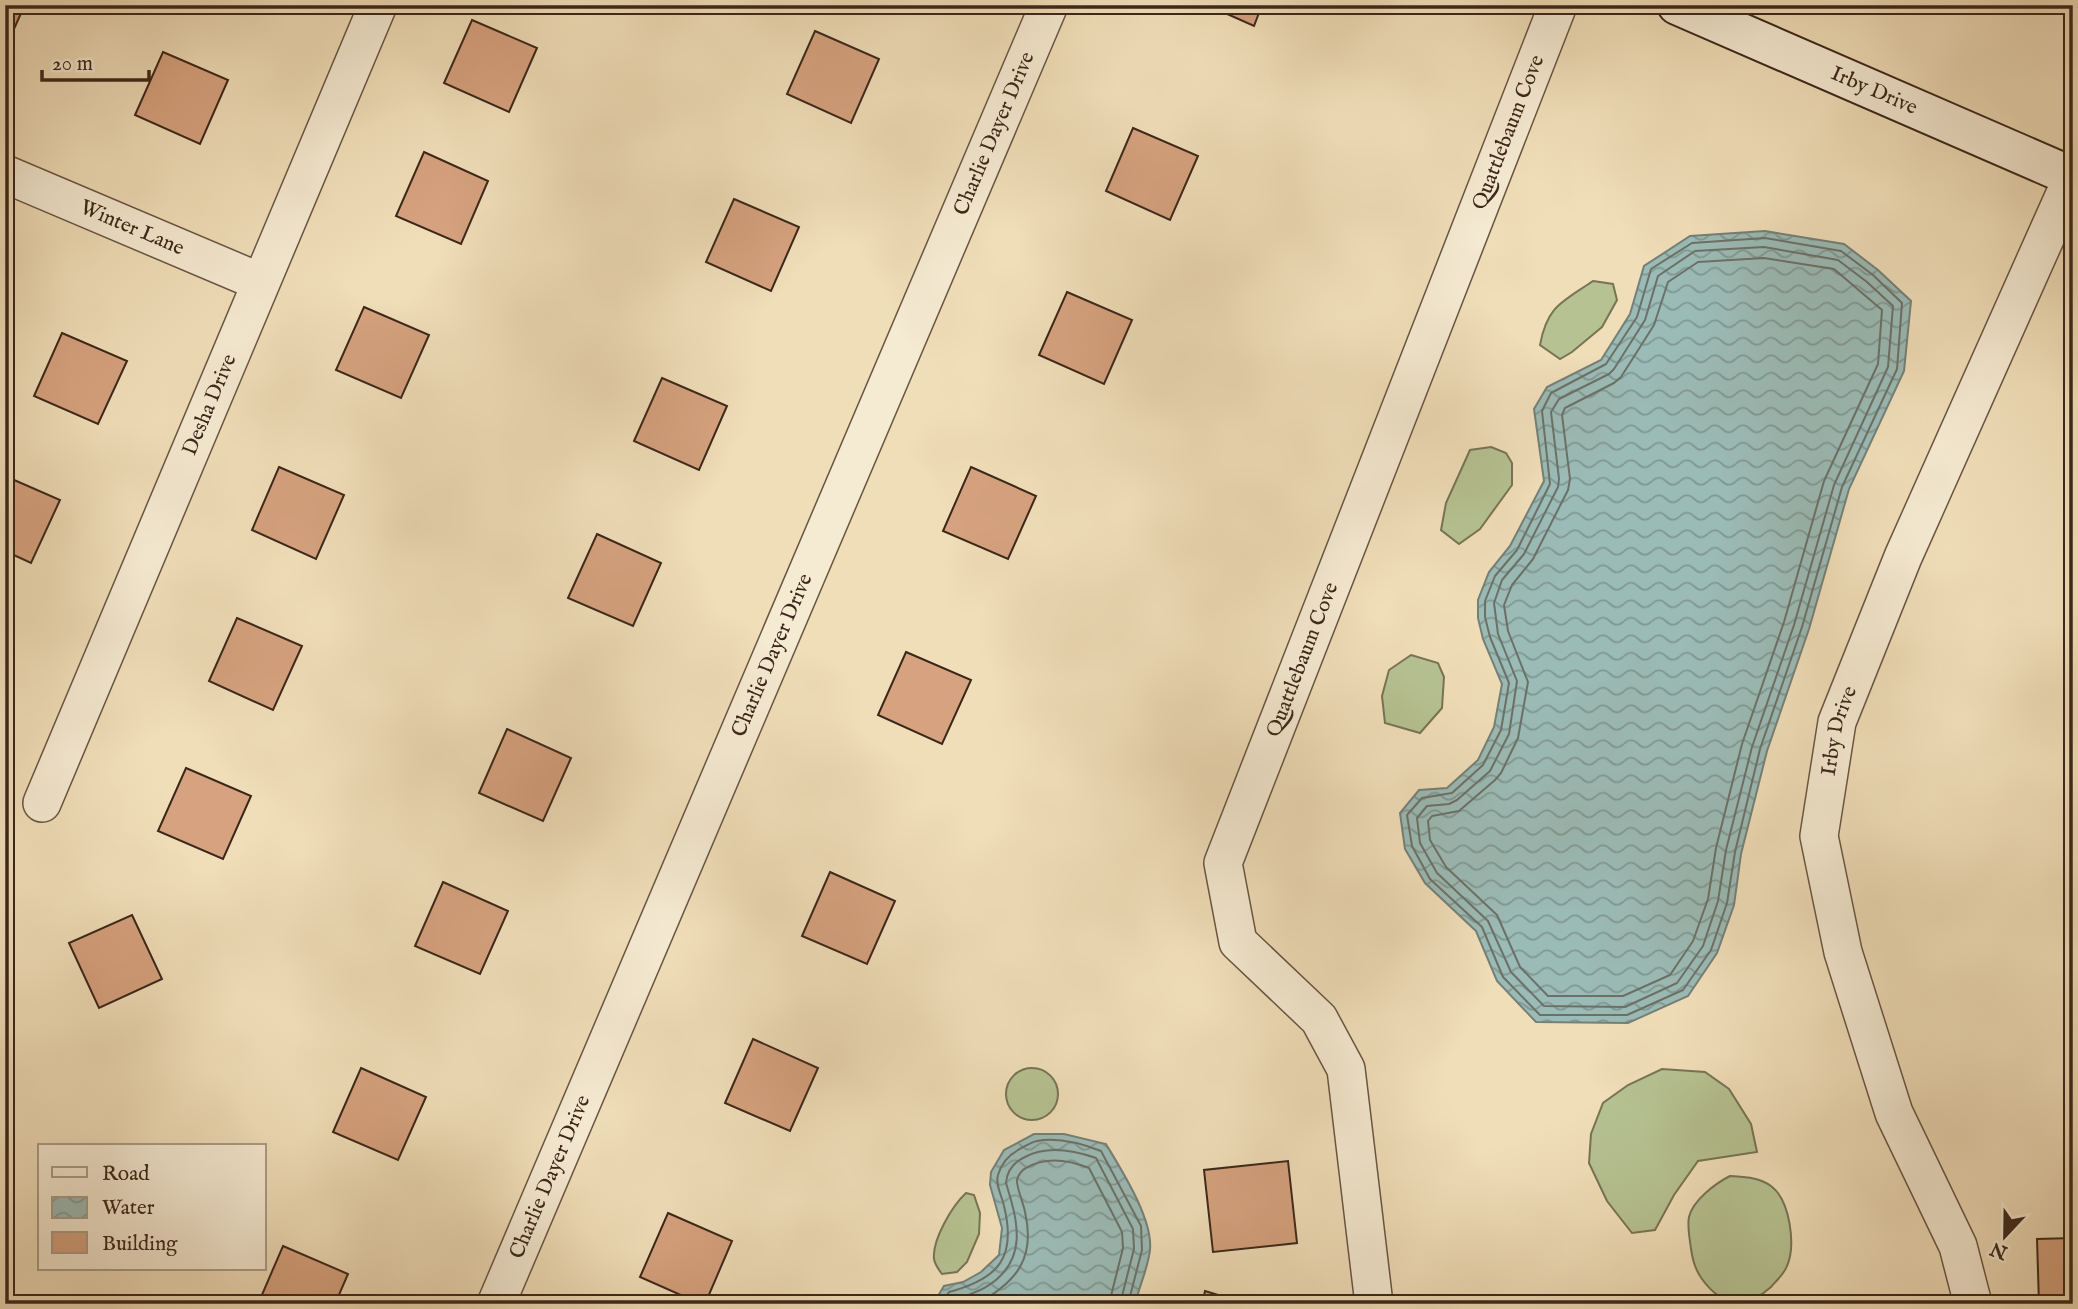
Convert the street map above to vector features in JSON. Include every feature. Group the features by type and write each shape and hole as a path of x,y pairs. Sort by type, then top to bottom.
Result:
{"street":[{"name":"Desha Drive","path":"42,803 378,5"},
{"name":"Charlie Dayer Drive","path":"496,1304 1049,5"},
{"name":"Quattlebaum Cove","path":"1374,1304 1346,1069 1319,1019 1238,942 1223,863 1558,5"},
{"name":"Irby Drive","path":"1677,5 2073,176 1903,557 1837,722 1819,836 1843,952 1894,1113 1958,1246 1973,1304"},
{"name":"Winter Lane","path":"5,174 260,282"}],"green space":[{"path":"1593,281 1613,284 1617,300 1602,327 1560,359 1540,345 1547,322 1558,306"},
{"path":"1491,447 1506,453 1512,463 1512,485 1480,529 1459,544 1441,530 1446,503 1470,450"},
{"path":"1411,655 1438,663 1444,677 1442,708 1420,733 1385,723 1382,696 1389,670"},
{"path":"1032,1068 1042,1070 1050,1076 1056,1084 1056,1104 1050,1112 1042,1118 1032,1120 1022,1118 1014,1112 1008,1104 1006,1094 1008,1084 1014,1076 1022,1070"},
{"path":"1662,1069 1705,1072 1729,1089 1751,1124 1757,1152 1698,1161 1674,1195 1655,1230 1632,1233 1607,1201 1589,1163 1591,1134 1603,1103 1628,1085"},
{"path":"1730,1176 1756,1179 1771,1186 1783,1201 1791,1235 1790,1257 1784,1272 1762,1294 1744,1302 1726,1300 1702,1279 1694,1261 1688,1225 1691,1211 1700,1198"},
{"path":"966,1193 974,1195 980,1213 979,1234 967,1262 957,1272 942,1274 934,1259 936,1242 949,1215"}],"water":[{"path":"1765,231 1844,244 1878,270 1911,301 1904,371 1849,489 1809,629 1767,751 1741,854 1734,905 1717,953 1688,996 1628,1023 1536,1022 1497,981 1476,931 1425,883 1405,849 1400,813 1419,790 1447,788 1478,760 1494,727 1502,684 1483,639 1478,618 1478,600 1489,572 1510,546 1544,481 1534,409 1547,387 1601,360 1630,314 1644,266 1690,236"},
{"path":"1034,1134 1064,1134 1106,1144 1113,1155 1142,1210 1150,1238 1149,1257 1135,1304 932,1304 944,1286 963,1282 981,1272 999,1255 1002,1228 990,1185 991,1172 1004,1150"}],"building":[{"path":"5,5 22,11 5,49"},
{"path":"1207,5 1262,5 1254,26"},
{"path":"472,20 537,48 509,112 444,83"},
{"path":"815,31 879,59 851,123 787,94"},
{"path":"163,52 228,80 200,144 135,115"},
{"path":"1133,128 1198,156 1170,220 1106,191"},
{"path":"424,152 488,181 461,244 396,216"},
{"path":"734,199 799,227 771,291 706,262"},
{"path":"1067,292 1132,320 1104,384 1039,355"},
{"path":"364,307 429,335 401,398 336,370"},
{"path":"62,333 127,361 98,424 34,396"},
{"path":"662,378 727,406 699,470 634,441"},
{"path":"279,467 344,495 316,559 252,530"},
{"path":"971,467 1036,496 1008,559 943,531"},
{"path":"5,476 60,500 31,563 5,551"},
{"path":"597,534 661,563 633,626 568,598"},
{"path":"237,618 302,646 273,710 209,681"},
{"path":"906,652 971,680 942,744 878,715"},
{"path":"507,729 571,758 543,821 479,793"},
{"path":"186,768 251,796 223,859 158,831"},
{"path":"830,872 895,901 867,964 802,936"},
{"path":"443,882 508,911 480,974 415,946"},
{"path":"132,915 162,979 99,1008 69,943"},
{"path":"753,1039 818,1068 790,1131 725,1103"},
{"path":"361,1068 426,1097 398,1160 333,1132"},
{"path":"1288,1161 1297,1243 1213,1252 1204,1170"},
{"path":"668,1213 732,1241 705,1304 640,1277"},
{"path":"2073,1238 2073,1304 2039,1304 2037,1239"},
{"path":"283,1246 348,1274 335,1304 258,1304"},
{"path":"1205,1291 1248,1304 1202,1304"}]}
